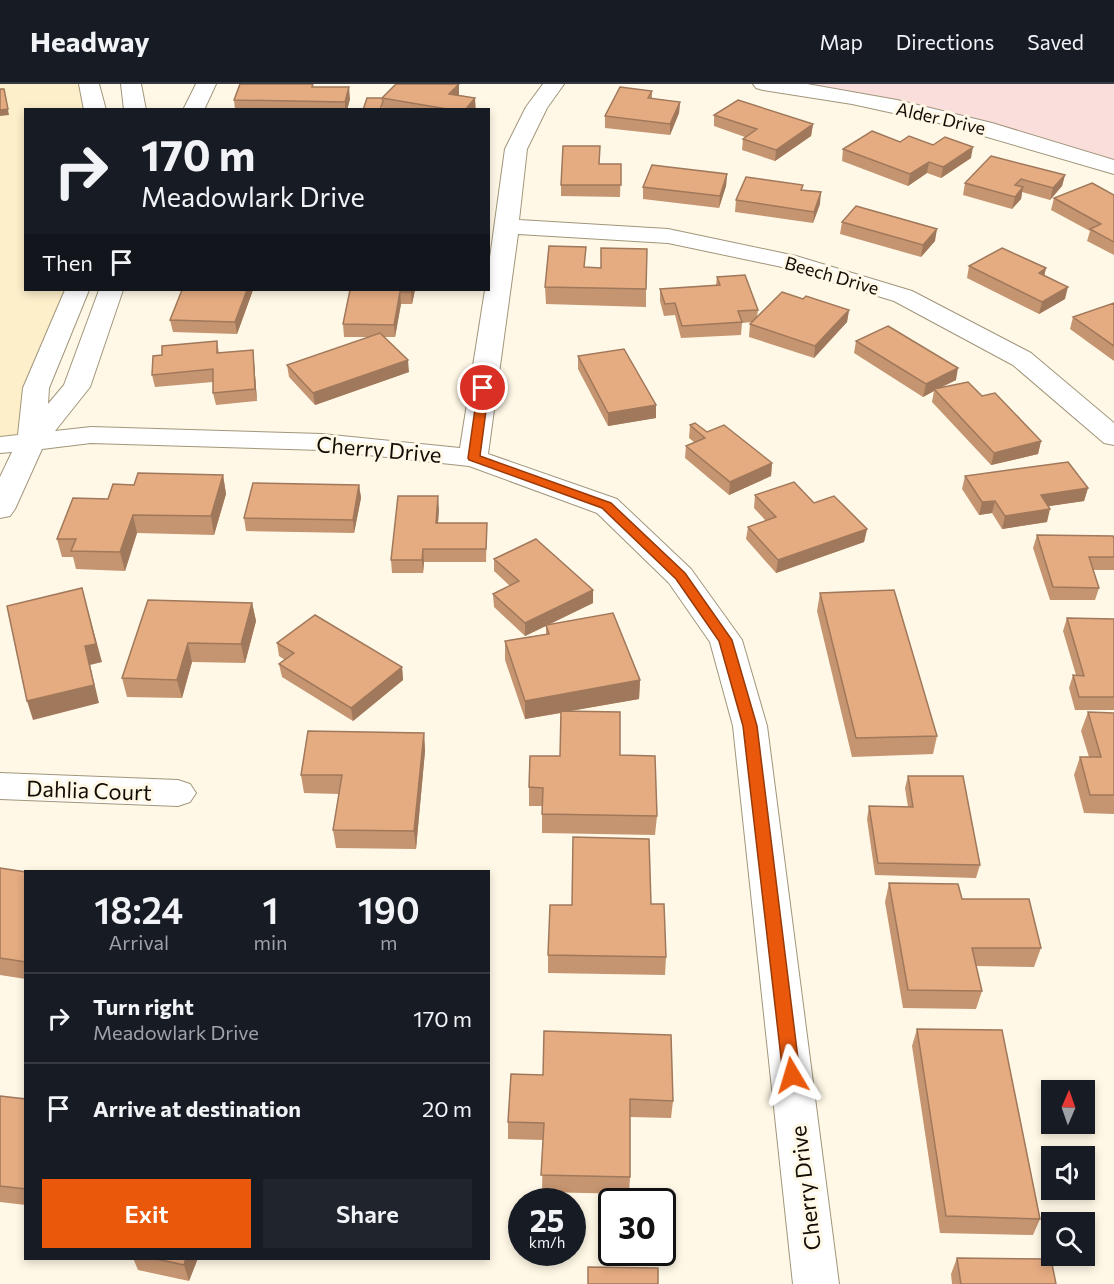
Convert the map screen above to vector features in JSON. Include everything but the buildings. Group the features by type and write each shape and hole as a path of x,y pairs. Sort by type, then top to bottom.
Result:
{"street":[{"path":"89,84 95,108"},
{"path":"131,84 135,108"},
{"path":"194,108 207,84"},
{"path":"473,458 516,149 537,106 554,84"},
{"name":"Alder Drive","path":"763,84 816,91 944,117 1050,146 1114,167"},
{"name":"Beech Drive","path":"507,226 668,236 787,261 903,296 1022,359 1114,437"},
{"path":"0,509 15,443 77,291"},
{"path":"15,443 76,387 111,291"},
{"name":"Cherry Drive","path":"15,443 91,435 310,442 473,458 607,506 681,576 726,640 750,726 816,1284"},
{"name":"Dahlia Court","path":"0,786 178,794"}],"shaded area":[{"path":"0,84 89,84 95,108 24,108 24,291 77,291 36,388 31,441 0,445"},
{"path":"763,84 1114,84 1114,167 1050,146"}],"route":[{"path":"483,388 473,458 607,506 681,576 726,640 750,726 792,1075"}]}
